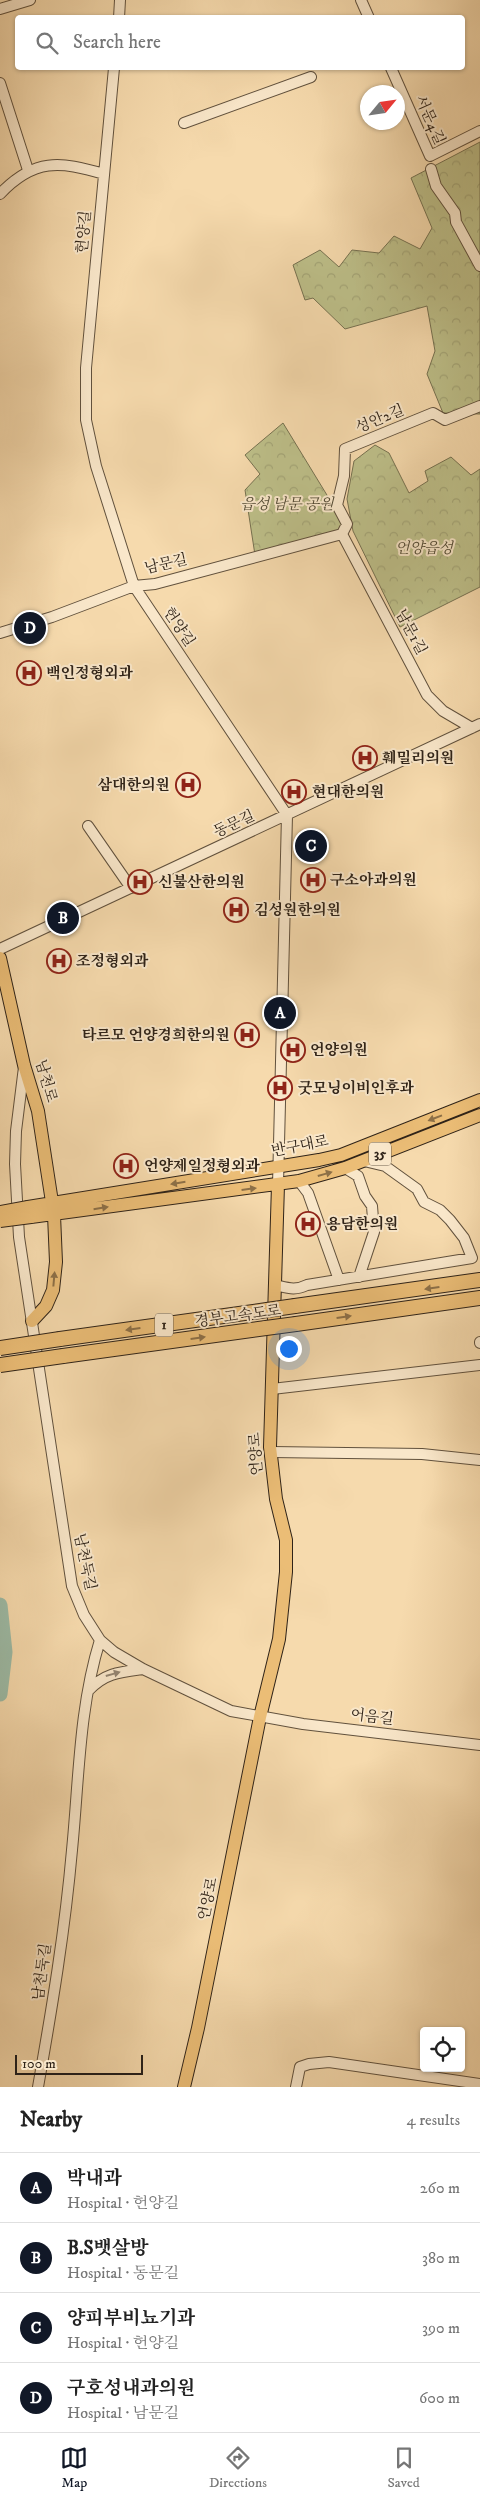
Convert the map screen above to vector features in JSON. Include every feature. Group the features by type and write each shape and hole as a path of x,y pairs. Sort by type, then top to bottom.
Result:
{"highway":[{"name":"경부고속도로","path":"0,1348 480,1280"},
{"name":"경부고속도로","path":"0,1365 480,1298"},
{"path":"410,1308 480,1306"}],"main road":[{"name":"남천로","path":"0,958 24,1066 38,1111 53,1209 56,1262 53,1290 46,1306 32,1321"},
{"name":"반구대로","path":"53,1209 278,1168 341,1154 480,1100"},
{"name":"반구대로","path":"0,1212 29,1212 300,1181 345,1168 480,1115"},
{"name":"언양로","path":"184,2087 198,2028 260,1718 279,1639 286,1572 286,1540 276,1499 271,1452 278,1184"},
{"name":"35","path":"0,1221 29,1212"}],"street":[{"path":"0,9 30,0"},
{"path":"119,15 120,0"},
{"path":"361,0 368,15"},
{"name":"헌양길","path":"114,70 86,368 86,420 96,466 134,586 288,815"},
{"name":"서문4길","path":"392,70 430,156 480,131"},
{"path":"184,123 311,77"},
{"path":"0,83 28,170"},
{"path":"0,194 28,170 56,165 104,174"},
{"path":"431,169 436,186 455,213 456,222 480,266"},
{"name":"성안2길","path":"342,534 347,524 337,504 344,476 346,449 433,413 445,420 480,406"},
{"name":"남문길","path":"0,633 52,617 134,586 155,584 342,534"},
{"name":"남문1길","path":"342,534 427,694 443,712 476,726"},
{"name":"동문길","path":"0,949 476,726"},
{"path":"278,1184 288,815"},
{"path":"88,826 131,888"},
{"name":"남천둑길","path":"24,1066 16,1131 15,1164 19,1237 72,1586 84,1615 100,1640 83,1719 63,1933 38,2087"},
{"path":"275,1285 292,1290 339,1280 476,1258 450,1220 440,1210 424,1202 417,1189 385,1166 363,1161"},
{"path":"345,1168 358,1176 373,1212 374,1232 359,1277"},
{"path":"300,1181 308,1193 339,1280"},
{"path":"272,1389 480,1365"},
{"path":"271,1452 422,1454 480,1460"},
{"path":"100,1640 114,1652 143,1669 231,1711 260,1718"},
{"path":"89,1690 98,1681 114,1672 143,1669"},
{"name":"어음길","path":"260,1718 480,1745"},
{"path":"296,2087 300,2067 329,2062 480,2084"}],"green space":[{"path":"480,142 480,414 443,413 427,374 435,351 427,306 345,329 313,298 305,300 293,265 320,250 339,267 352,250 379,253 394,236 420,249 432,228 411,178"},
{"name":"읍성 남문 공원","path":"283,423 344,523 338,532 255,555 245,490 260,474 245,455"},
{"name":"언양읍성","path":"375,445 389,453 409,493 428,481 425,471 451,457 471,475 480,469 480,587 400,627 353,531 347,499 354,461"}],"waterway":[{"path":"0,1605 5,1652 0,1694"}],"place":[{"name":"구호성내과의원","path":"30,628"},
{"name":"백인정형외과","path":"29,673"},
{"name":"훼밀리의원","path":"365,758"},
{"name":"삼대한의원","path":"188,785"},
{"name":"현대한의원","path":"294,792"},
{"name":"양피부비뇨기과","path":"311,846"},
{"name":"구소아과의원","path":"313,880"},
{"name":"신불산한의원","path":"140,882"},
{"name":"김성원한의원","path":"236,910"},
{"name":"B.S뱃살방","path":"63,918"},
{"name":"조정형외과","path":"59,961"},
{"name":"박내과","path":"280,1013"},
{"name":"타르모 언양경희한의원","path":"247,1035"},
{"name":"언양의원","path":"293,1050"},
{"name":"굿모닝이비인후과","path":"280,1088"},
{"name":"언양제일정형외과","path":"126,1166"},
{"name":"용담한의원","path":"308,1224"}]}
